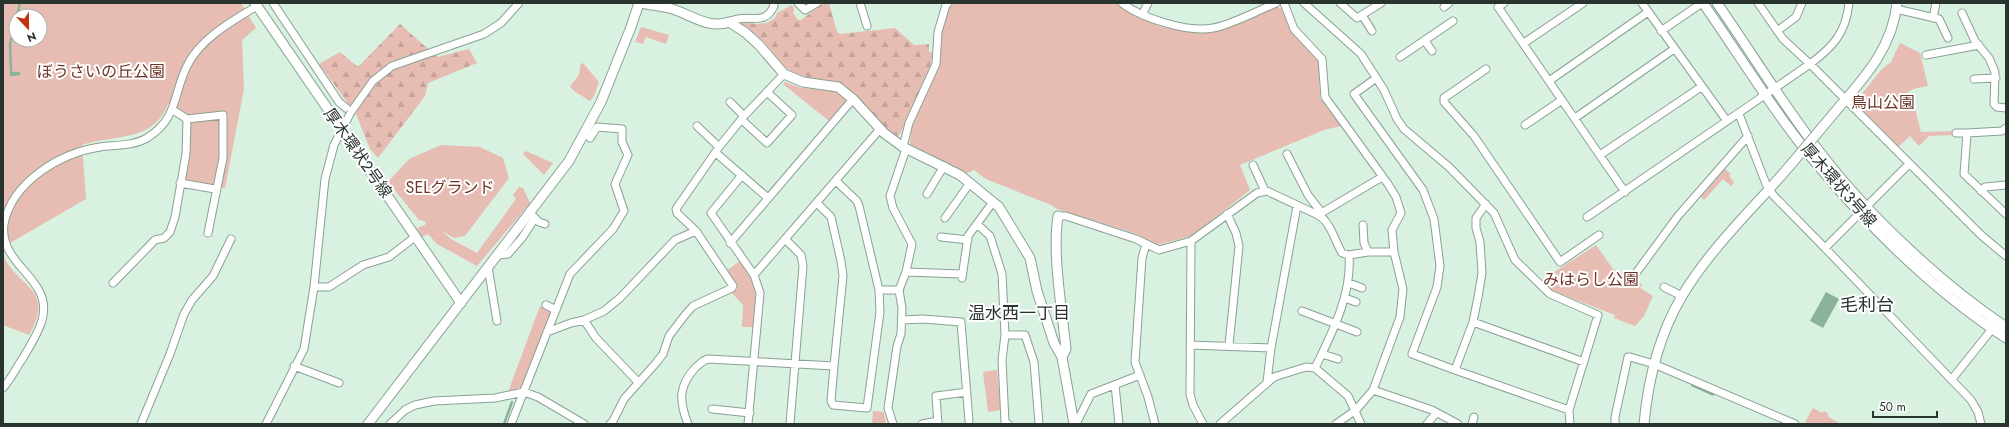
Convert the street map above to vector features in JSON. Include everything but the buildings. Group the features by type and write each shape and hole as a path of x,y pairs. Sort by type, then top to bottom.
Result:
{"street":[{"path":"273,3 339,102 351,112"},
{"path":"266,424 304,348 314,287 325,179 334,145 351,112 373,81 392,66 484,34 501,23 519,3"},
{"path":"368,424 498,255 533,215 569,161 585,132 615,69 640,3 670,8 709,23 723,24 738,18 762,19 770,14 774,6 773,3"},
{"path":"798,3 805,10 817,3"},
{"path":"860,3 867,26"},
{"path":"893,424 888,408 902,320 900,290 906,272 912,244 893,208 890,196 904,148 909,124 936,64 938,32 946,5 948,3"},
{"path":"1122,3 1142,15 1178,26 1210,29 1276,3"},
{"path":"1142,15 1148,3"},
{"path":"1284,3 1294,29 1322,59 1325,97 1396,197 1401,214 1392,230 1394,252 1403,298 1400,317 1373,390 1356,410 1336,424"},
{"path":"1304,3 1361,54 1375,79 1384,90 1397,119 1404,129 1448,167 1486,204 1498,221 1514,260 1550,294 1598,316 1569,410 1570,424"},
{"path":"1340,3 1357,18 1381,3"},
{"path":"1524,43 1583,3"},
{"path":"1642,3 1701,87 1727,121"},
{"path":"1661,31 1703,3"},
{"name":"厚木環状3号線","path":"1703,3 1770,92"},
{"name":"厚木環状3号線","path":"1717,3 1770,92 1815,161 1863,208 1928,266 2006,327"},
{"path":"1758,3 1777,31 1810,64 1843,103 1909,164 1981,235 2006,256"},
{"path":"1777,31 1796,17 1802,3"},
{"path":"1587,217 1828,51 1836,42 1843,28 1849,3"},
{"path":"1933,18 1936,3"},
{"path":"3,388 38,332 44,310 38,287 12,258 6,243 4,225 13,200 21,187 42,170 84,151 98,147 122,145 146,139 163,124 173,110 187,66 200,47 256,4"},
{"name":"厚木環状2号線","path":"256,4 461,303"},
{"path":"1499,4 1549,81 1625,192"},
{"path":"1644,424 1649,386 1654,364 1667,327 1682,296 1707,260 1793,162 1874,65 1885,47 1891,33 1896,6 1939,19 1948,38"},
{"path":"1549,81 1648,12"},
{"path":"1962,13 1979,45 1989,58 1995,72 1994,104 1998,107 2006,108"},
{"path":"1362,15 1372,32"},
{"path":"729,22 755,41 784,74 803,82 838,87 853,99 880,129 904,148 944,166 970,183 1006,216 1030,258 1037,291 1054,343 1062,357 1075,424"},
{"path":"1400,58 1453,22"},
{"path":"1425,41 1432,51"},
{"path":"1926,55 1979,45"},
{"path":"1575,118 1674,49"},
{"path":"1486,70 1444,98 1444,102 1474,136 1560,262 1599,235"},
{"path":"614,423 624,399 663,354 669,336 693,306 732,288 733,286 696,230 677,213 676,209 743,118 784,74"},
{"path":"1974,79 1996,78"},
{"path":"1375,79 1354,94 1427,197 1434,219 1439,252 1440,266 1437,287 1412,354 1569,410"},
{"path":"1600,155 1701,87"},
{"path":"730,102 767,143 792,115 767,92"},
{"path":"730,243 853,99"},
{"path":"1525,125 1562,100"},
{"path":"173,110 187,119 223,115 223,158 215,189 208,233"},
{"path":"1738,114 1769,190 1952,379 1971,400 1978,412 1981,424"},
{"path":"113,283 155,240 164,238 170,232 175,217 186,154 187,119"},
{"path":"697,126 742,175 768,198"},
{"path":"511,424 570,274 613,229 621,219 624,211 615,184 628,155 622,142 622,129 598,127 590,138"},
{"path":"1956,133 2002,131 2006,128"},
{"path":"754,275 880,129"},
{"path":"1967,133 1964,174 2006,214"},
{"path":"1636,273 1678,216 1748,136"},
{"path":"1287,154 1308,195 1329,226 1342,253 1349,255 1368,252 1394,252"},
{"path":"1825,248 1863,208 1909,164"},
{"path":"1253,165 1265,190 1297,206 1319,213 1382,177"},
{"path":"927,194 944,166"},
{"path":"742,175 711,213 730,243 754,275 760,293 755,362 748,424"},
{"path":"817,203 831,217 842,261 843,276 830,401 833,405 867,408 880,312 879,290 860,206 857,201 836,181"},
{"path":"180,183 215,189"},
{"path":"945,218 970,183"},
{"path":"1981,191 1985,187 2006,185"},
{"path":"1062,357 1066,349 1057,252 1056,228 1058,216 1066,216 1159,250 1191,241 1253,194 1265,190"},
{"path":"906,272 962,276 968,236 992,202"},
{"path":"1454,370 1473,322 1482,273 1480,242 1476,228 1476,218 1486,204"},
{"path":"1267,382 1271,348 1297,206"},
{"name":"厚木環状3号線","path":"1863,208 1890,243 1928,278 1956,302 2006,338"},
{"path":"1228,214 1236,233 1239,246 1229,346"},
{"path":"533,215 545,224"},
{"path":"977,224 990,236 1002,274 1005,335 1002,360 1003,391 1005,422 1008,424"},
{"path":"1362,225 1364,243 1368,252"},
{"path":"547,332 584,320 604,311 620,298 675,240 696,230"},
{"path":"314,287 328,287 363,265 389,257 416,236"},
{"path":"941,237 968,240"},
{"path":"141,424 170,354 184,314 192,300 213,276 231,239"},
{"path":"785,239 801,255 803,260 796,364 790,424"},
{"path":"1191,241 1190,394 1193,405 1203,424"},
{"path":"1146,244 1142,258 1135,362 1148,397 1155,424"},
{"path":"1315,368 1345,298 1350,271 1349,255"},
{"path":"488,268 498,321"},
{"path":"1348,283 1362,288"},
{"path":"1664,287 1682,296"},
{"path":"879,290 900,290"},
{"path":"1345,298 1356,302"},
{"path":"546,306 556,310"},
{"path":"1307,311 1357,332"},
{"path":"584,320 596,338 638,382"},
{"path":"902,320 961,322 963,370 967,392 969,421"},
{"path":"1473,322 1584,362"},
{"path":"1952,379 1992,329"},
{"path":"1005,335 1025,335 1034,362 1039,424"},
{"path":"1190,345 1271,348"},
{"path":"1322,354 1338,359"},
{"path":"1615,424 1615,417 1628,357 1654,364 1796,424"},
{"path":"688,424 680,397 686,378 704,359 834,366"},
{"path":"294,366 339,383"},
{"path":"1220,424 1274,377 1306,367 1315,368 1348,396 1356,410 1361,424"},
{"path":"1075,424 1091,394 1140,375"},
{"path":"1114,385 1119,424"},
{"path":"1373,390 1436,413 1458,424"},
{"path":"390,424 405,410 415,405 434,402 495,398 524,392 538,397 584,424"},
{"path":"922,424 938,422 936,396 967,392"},
{"path":"716,408 750,413"},
{"path":"1427,424 1436,413"}],"green space":[{"name":"ぼうさいの丘公園","path":"3,3 241,3 256,28 242,40 244,89 225,188 183,182 186,115 168,104 161,117 153,125 143,131 131,135 82,145 86,199 3,247"},
{"path":"824,3 829,3 837,32 840,34 895,28 914,45 929,44 929,52 933,52 929,73 900,134 897,136 890,133 843,86 810,81 808,77 791,71 781,63 759,37 739,23 740,21 755,24 767,23 775,18 777,13 792,5 794,9 793,13 798,20 801,20"},
{"path":"953,3 1118,3 1137,17 1162,27 1191,32 1214,32 1276,6 1282,9 1291,31 1319,59 1320,98 1341,126 1324,130 1240,165 1250,190 1192,236 1157,245 1134,233 1057,209 1051,205 986,179 974,170 966,174 912,147 910,144 911,124 938,65 941,31 948,10"},
{"path":"400,24 437,57 469,49 477,63 428,83 425,96 378,158 370,149 356,114 319,64 340,52 358,67"},
{"path":"641,27 669,35 666,44 646,37 643,44 635,42"},
{"name":"鳥山公園","path":"1900,43 1920,53 1928,86 1913,89 1904,95 1915,109 1921,132 1956,131 1955,135 1929,136 1919,146 1910,136 1898,147 1856,105 1856,101 1882,69 1891,62"},
{"path":"583,63 599,82 594,96 590,101 574,91 570,86 578,77 580,65"},
{"path":"785,82 801,88 832,89 847,98 847,102 829,121 783,84"},
{"name":"SELグランド","path":"441,145 480,147 503,158 509,178 465,236 454,238 441,230 451,239 477,253 516,199 513,195 519,187 523,188 530,203 477,266 437,244 428,234 422,237 417,228 425,225 426,222 419,220 388,182 409,159"},
{"path":"526,151 553,163 544,175 523,154"},
{"path":"1725,169 1731,174 1729,176 1734,182 1731,186 1723,179 1704,200 1701,197"},
{"name":"みはらし公園","path":"1596,245 1613,269 1642,284 1640,288 1653,296 1644,316 1635,326 1614,318 1615,315 1553,291 1542,280"},
{"path":"3,255 9,266 31,290 36,298 38,307 36,319 29,335 3,325"},
{"path":"740,261 755,292 754,327 742,327 743,305 731,292 738,289 726,271"},
{"path":"540,306 552,311 522,390 508,392"},
{"path":"997,370 1001,410 988,412 983,372"},
{"path":"1813,408 1822,413 1824,411 1829,414 1827,416 1839,423 1809,424 1805,422"},
{"path":"873,411 884,412 886,424 872,424"}],"shaded area":[{"path":"1826,292 1839,299 1823,328 1810,321"},
{"path":"1692,382 1715,393 1713,396 1691,386"}],"waterway":[{"path":"19,8 20,3"},
{"path":"10,48 11,73 19,73 11,75"},
{"path":"504,424 512,402"}],"district":[{"name":"毛利台","path":"1867,305"},
{"name":"温水西一丁目","path":"1019,313"}]}
